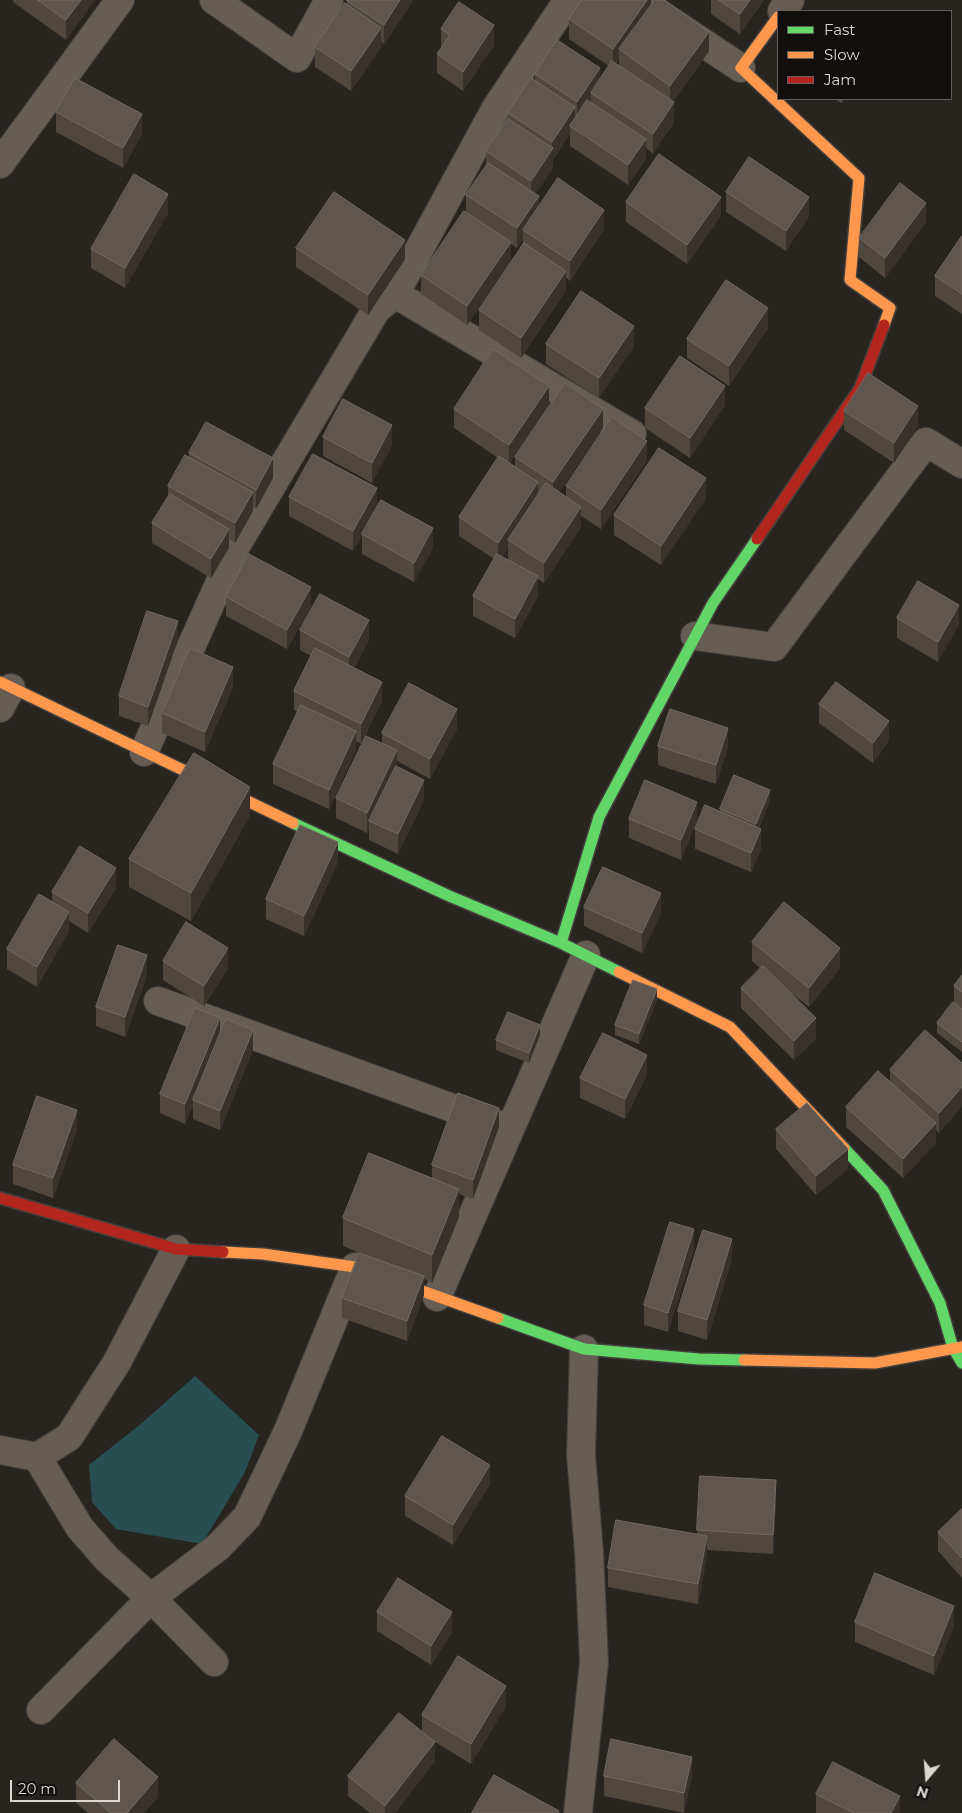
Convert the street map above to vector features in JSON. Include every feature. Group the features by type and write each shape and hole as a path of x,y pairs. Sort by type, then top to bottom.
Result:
{"street":[{"path":"0,164 120,0"},
{"path":"214,0 297,58 329,0"},
{"path":"144,752 237,544 376,310 394,294 496,108 568,0"},
{"path":"560,943 599,817 712,603 860,388 890,308 850,280 859,178 741,68 639,0"},
{"path":"741,68 777,17"},
{"path":"394,294 632,434"},
{"path":"695,636 774,647 926,442 962,464"},
{"path":"4,693 144,752 447,895 560,943 730,1027 883,1190 940,1303 962,1362"},
{"path":"437,1297 586,955"},
{"path":"158,1001 510,1130"},
{"path":"0,1198 176,1249 262,1254 355,1267 584,1349 699,1359 875,1363 958,1348"},
{"path":"0,1450 37,1457 69,1437 117,1362 176,1249"},
{"path":"41,1710 151,1598 218,1547 247,1517 284,1439 355,1267"},
{"path":"578,1813 594,1662 589,1552 581,1455 584,1349"},
{"path":"37,1457 80,1528 107,1559 151,1598 214,1662"}],"water":[{"path":"195,1376 259,1435 245,1472 202,1544 116,1529 92,1502 89,1465 142,1423"}],"building":[{"path":"38,0 81,0 66,20"},
{"path":"347,0 400,0 384,25"},
{"path":"582,0 647,0 613,49 569,19"},
{"path":"655,0 664,0 709,32 670,86 619,49"},
{"path":"719,0 750,0 740,14"},
{"path":"459,2 494,25 463,72 437,54 450,35 441,29"},
{"path":"345,3 381,28 351,71 315,47"},
{"path":"557,40 600,68 577,102 535,74"},
{"path":"612,61 674,102 653,134 591,93"},
{"path":"75,78 142,114 123,148 56,112"},
{"path":"531,78 575,107 552,142 508,113"},
{"path":"587,100 646,139 628,165 570,126"},
{"path":"508,119 553,148 531,181 486,151"},
{"path":"659,154 721,197 687,245 626,202"},
{"path":"749,157 809,197 786,231 726,192"},
{"path":"488,163 539,196 517,228 466,195"},
{"path":"134,174 168,194 125,268 91,249"},
{"path":"558,178 604,210 570,261 523,230"},
{"path":"900,183 926,203 885,258 859,238"},
{"path":"334,192 405,240 368,295 296,248"},
{"path":"464,211 511,242 467,306 421,275"},
{"path":"962,236 962,294 935,276"},
{"path":"524,243 566,271 521,338 479,310"},
{"path":"726,280 768,308 729,366 687,339"},
{"path":"581,291 634,326 599,378 546,344"},
{"path":"493,349 549,386 509,445 454,409"},
{"path":"680,356 725,386 690,438 645,408"},
{"path":"868,373 918,406 894,443 844,411"},
{"path":"565,383 603,409 553,482 515,457"},
{"path":"343,399 392,425 372,463 323,437"},
{"path":"612,417 647,441 601,510 566,486"},
{"path":"206,422 273,458 256,490 189,453"},
{"path":"659,448 706,478 661,546 614,515"},
{"path":"313,454 377,488 353,531 289,497"},
{"path":"185,455 253,492 235,523 168,486"},
{"path":"499,456 538,482 498,543 459,517"},
{"path":"546,483 581,507 544,563 508,540"},
{"path":"170,494 229,529 211,559 152,523"},
{"path":"381,500 433,528 414,563 362,534"},
{"path":"249,554 311,587 287,630 226,597"},
{"path":"497,554 538,576 515,619 473,596"},
{"path":"918,581 959,605 938,642 897,618"},
{"path":"320,594 369,620 349,657 300,630"},
{"path":"147,611 178,621 148,707 119,696"},
{"path":"190,648 233,667 205,732 162,713"},
{"path":"315,648 382,682 361,724 294,691"},
{"path":"836,682 889,721 873,743 819,704"},
{"path":"409,683 457,709 430,759 382,733"},
{"path":"301,705 356,731 329,790 273,764"},
{"path":"670,709 728,728 716,765 658,746"},
{"path":"366,736 397,750 367,813 336,798"},
{"path":"194,753 250,787 191,893 129,859"},
{"path":"396,766 424,780 398,834 369,821"},
{"path":"734,775 770,790 756,824 720,809"},
{"path":"645,780 697,802 681,840 629,819"},
{"path":"705,805 761,829 751,853 695,829"},
{"path":"300,825 338,842 304,916 266,899"},
{"path":"80,846 116,868 88,913 52,892"},
{"path":"603,867 661,893 642,933 584,907"},
{"path":"39,894 69,912 37,967 7,949"},
{"path":"784,902 840,948 809,988 752,942"},
{"path":"186,922 228,948 204,986 163,961"},
{"path":"118,945 147,955 125,1017 96,1007"},
{"path":"763,966 816,1018 794,1041 741,988"},
{"path":"962,975 962,992 954,986"},
{"path":"633,980 657,989 639,1034 615,1025"},
{"path":"953,1002 962,1009 962,1042 937,1023"},
{"path":"195,1008 220,1018 185,1104 160,1094"},
{"path":"508,1012 540,1025 529,1053 496,1040"},
{"path":"226,1019 253,1030 220,1111 193,1100"},
{"path":"925,1030 962,1063 962,1087 939,1113 890,1070"},
{"path":"603,1033 647,1055 625,1099 580,1078"},
{"path":"878,1071 936,1123 903,1159 846,1107"},
{"path":"458,1093 499,1108 473,1180 432,1165"},
{"path":"37,1096 77,1110 53,1178 13,1165"},
{"path":"807,1103 848,1149 816,1176 776,1129"},
{"path":"369,1153 459,1189 432,1255 343,1218"},
{"path":"670,1222 694,1229 668,1313 644,1305"},
{"path":"703,1230 732,1239 707,1320 678,1311"},
{"path":"359,1253 424,1276 407,1321 342,1298"},
{"path":"442,1436 490,1465 453,1525 405,1496"},
{"path":"700,1476 776,1480 773,1535 697,1530"},
{"path":"962,1509 962,1558 938,1532"},
{"path":"616,1520 707,1536 698,1584 608,1568"},
{"path":"875,1573 954,1606 934,1656 855,1622"},
{"path":"398,1578 452,1612 431,1646 377,1612"},
{"path":"458,1656 506,1686 471,1744 422,1715"},
{"path":"399,1713 435,1742 385,1806 348,1776"},
{"path":"114,1739 158,1777 127,1813 111,1813 76,1783"},
{"path":"611,1739 692,1757 684,1793 604,1776"},
{"path":"833,1762 900,1796 891,1813 854,1813 816,1794"},
{"path":"494,1775 559,1811 558,1813 472,1813"}],"traffic: fast":[{"path":"561,943 599,817 713,603 757,539"},
{"path":"293,823 447,895 561,943 619,972"},
{"path":"844,1148 883,1190 940,1303 953,1348 962,1363"},
{"path":"498,1318 584,1349 699,1359 744,1360"}],"traffic: slow":[{"path":"777,18 741,68 859,178 850,280 890,308 884,325"},
{"path":"0,682 293,823"},
{"path":"619,972 730,1027 844,1148"},
{"path":"223,1252 263,1254 355,1267 498,1318"},
{"path":"744,1360 875,1363 962,1347"}],"traffic: jam":[{"path":"757,539 860,388 884,325"},
{"path":"0,1198 176,1249 223,1252"}]}
